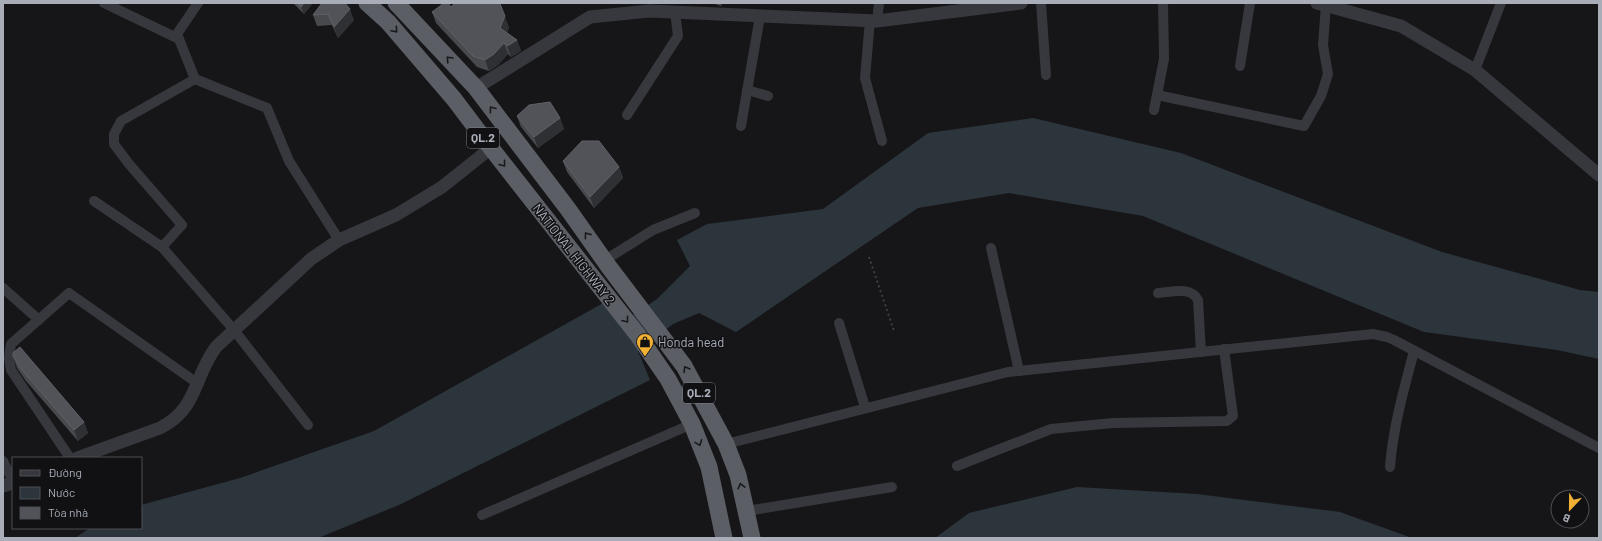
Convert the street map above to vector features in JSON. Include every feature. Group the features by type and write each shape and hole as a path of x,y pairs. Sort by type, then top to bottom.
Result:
{"highway":[{"name":"NATIONAL HIGHWAY 2","path":"367,3 388,22 454,99 637,334 668,379 692,424 709,467 724,538"},
{"name":"NATIONAL HIGHWAY 2","path":"396,3 476,88 684,366 726,444 738,475 752,538"}],"street":[{"path":"104,3 179,39"},
{"path":"198,3 177,34 196,79 267,108 289,161 339,240"},
{"path":"879,3 874,21 865,78 882,141"},
{"path":"476,88 590,17 629,8 674,12 874,21 1021,3"},
{"path":"1041,3 1046,75"},
{"path":"1154,110 1164,59 1163,3"},
{"path":"1240,66 1250,3"},
{"path":"1476,70 1501,3"},
{"path":"1157,95 1304,126 1321,96 1328,74 1323,45 1323,4 1401,26 1476,70 1599,175"},
{"path":"627,115 678,36 674,12"},
{"path":"741,126 760,16"},
{"path":"162,247 182,225 129,164 114,144 114,134 121,121 196,79"},
{"path":"747,90 768,96"},
{"path":"79,457 172,423 189,404 208,358 216,347 311,259 339,240 402,211 442,187 491,148"},
{"path":"94,201 162,247 234,330 308,425"},
{"path":"607,263 653,230 695,213"},
{"path":"991,248 1019,370"},
{"path":"3,288 39,320"},
{"path":"1158,293 1187,291 1196,295 1198,300 1201,352"},
{"path":"69,457 11,370 8,358 11,344 69,293 197,383"},
{"path":"839,322 865,407"},
{"path":"726,444 865,407 1019,370 1373,334 1387,337 1599,448"},
{"path":"957,466 1051,428 1113,423 1227,421 1232,416 1224,349"},
{"path":"1390,467 1391,448 1398,412 1414,351"},
{"path":"482,515 692,424"},
{"path":"3,461 12,480"},
{"path":"747,511 892,487"}],"path":[{"path":"869,257 894,331"}],"water":[{"path":"1033,118 1181,153 1442,252 1580,290 1599,292 1599,359 1557,350 1424,332 1143,216 1009,193 918,208 736,332 699,313 673,324 638,351 650,380 399,505 318,538 75,538 88,529 142,529 142,505 240,478 374,431 605,302 621,323 657,299 690,266 677,240 707,224 823,209 928,133"},
{"path":"1077,487 1197,494 1340,512 1412,538 935,538 969,513"}],"building":[{"path":"297,3 304,3 301,7"},
{"path":"322,3 345,3 350,9 334,27 328,14 313,15"},
{"path":"444,3 448,3 451,7 455,3 499,3 505,16 500,28 517,40 507,46 504,43 494,54 485,60 473,56 432,12"},
{"path":"550,102 560,118 534,137 517,116 529,105"},
{"path":"582,141 599,141 619,167 590,197 563,161"},
{"path":"20,347 84,422 74,430 22,370 13,356 13,353"}],"place":[{"name":"Honda head","path":"645,357"}]}
